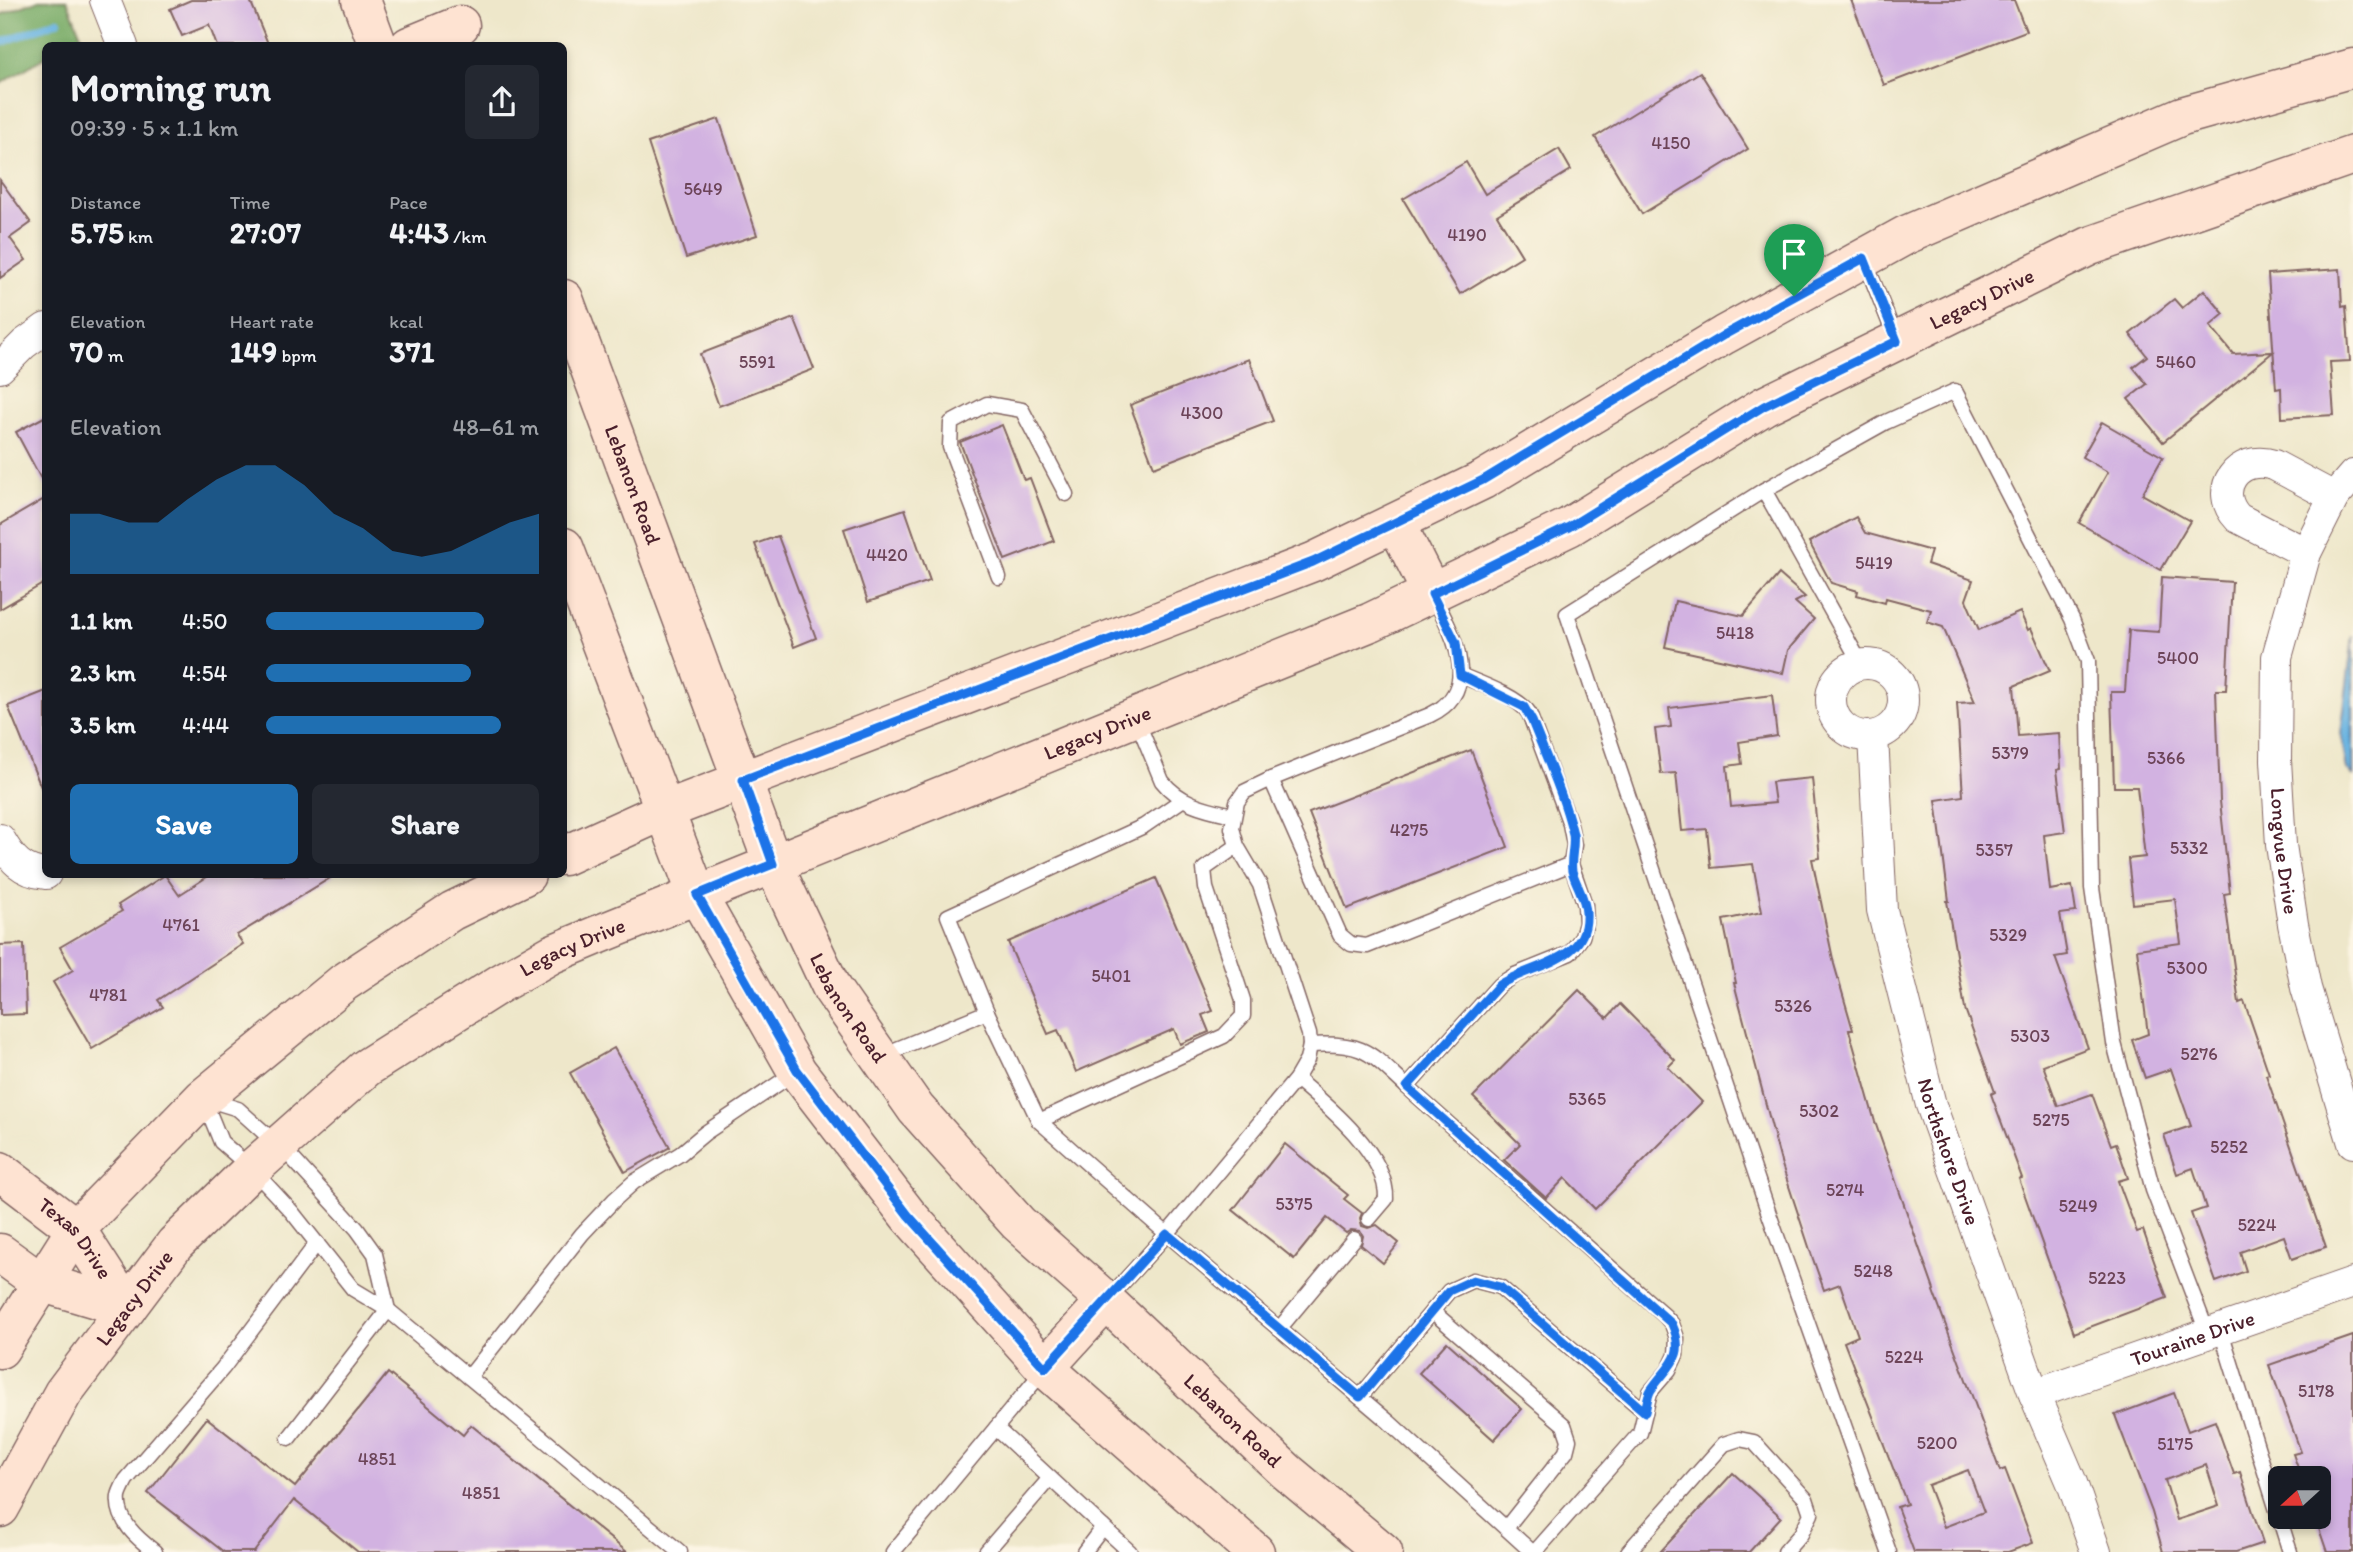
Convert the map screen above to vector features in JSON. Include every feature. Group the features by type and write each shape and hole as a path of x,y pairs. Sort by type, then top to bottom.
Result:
{"main road":[{"path":"361,0 377,42"},
{"path":"418,42 460,24"},
{"path":"567,855 663,811 1313,562 1483,480 1724,335 1906,235 2182,116 2353,68"},
{"name":"Legacy Drive","path":"0,1508 63,1393 174,1244 265,1157 366,1068 501,983 552,954 1371,622 1569,527 1764,406 2090,246 2353,155"},
{"name":"Lebanon Road","path":"567,307 773,864 832,989 916,1109 1018,1223 1106,1301 1286,1471 1382,1552"},
{"path":"1396,523 1432,594"},
{"path":"567,555 697,895 797,1070 908,1215 1045,1368 1255,1552"},
{"path":"0,1349 76,1228 203,1098 343,984 452,911 520,878"},
{"name":"Texas Drive","path":"0,1171 76,1228 127,1308"},
{"name":"Texas Drive","path":"0,1253 40,1282 127,1308"},
{"path":"1045,1368 1106,1301"}],"street":[{"path":"105,0 121,42"},
{"path":"0,368 24,344 42,331"},
{"name":"Longvue Drive","path":"2306,553 2238,518 2231,510 2228,489 2231,478 2242,466 2264,462 2344,486 2306,553 2277,657 2276,760 2281,845 2292,924 2306,988 2353,1143"},
{"path":"1861,664 1875,665 1888,671 1897,681 1902,695 1902,708 1896,721 1886,731 1873,736 1858,736 1846,730 1836,720 1831,706 1837,679 1848,669 1861,664"},
{"name":"Northshore Drive","path":"1873,736 1882,910 1930,1105 2034,1394 2072,1482 2096,1552"},
{"path":"0,839 17,864 27,870 42,873"},
{"name":"Touraine Drive","path":"2034,1394 2353,1283"}],"lane":[{"path":"1864,258 1897,341"},
{"path":"1889,1552 1768,1211 1566,614 1764,490 1885,422 1955,391 2072,619 2088,661 2092,888 2114,1043 2152,1190 2213,1330 2290,1552"},
{"path":"999,577 950,447 951,423 987,404 1022,410 1066,494"},
{"path":"1764,490 1861,664"},
{"path":"1106,1301 1167,1234 1296,1079 1307,1060 1309,1034 1260,884 1237,846 1232,828 1237,802 1244,792 1271,779 1441,710 1450,701 1460,675 1456,643 1432,594"},
{"path":"1407,1087 1499,985 1515,975 1563,957 1577,944 1584,931 1586,913 1571,864 1574,845 1570,824 1528,713 1515,701 1460,675"},
{"path":"1136,718 1162,782 1182,800 1233,815"},
{"path":"1271,779 1340,935 1351,944 1367,946 1571,864"},
{"path":"1182,800 1144,826 948,916 987,1012 1039,1121 1167,1234 1360,1397 1506,1528 1538,1551 1640,1433 1650,1392 1670,1370 1676,1355 1677,1338 1672,1324 1376,1057 1344,1045 1310,1045"},
{"path":"1039,1121 1224,1036 1243,1016 1243,1000 1206,888 1205,869 1237,846"},
{"path":"879,1056 987,1012"},
{"path":"469,1377 582,1234 614,1200 634,1182 680,1154 705,1133 797,1070"},
{"path":"1296,1079 1349,1125 1383,1176 1386,1199 1369,1219"},
{"path":"203,1098 221,1142 265,1157 334,1203 375,1254 388,1310"},
{"path":"203,1098 238,1109 317,1243 354,1289 388,1310 680,1552"},
{"path":"1279,1329 1354,1239"},
{"path":"155,1552 128,1528 121,1512 119,1496 126,1480 223,1367 317,1243"},
{"path":"1360,1397 1449,1291 1473,1280 1500,1287 1645,1412"},
{"path":"289,1438 388,1310"},
{"path":"1432,1311 1564,1425 1569,1440 1566,1452 1506,1528"},
{"path":"893,1552 1045,1368"},
{"path":"996,1428 1130,1552"},
{"path":"1628,1552 1724,1444 1739,1439 1754,1442 1806,1499 1811,1514 1801,1534 1785,1552"},
{"path":"986,1552 1050,1478"},
{"path":"1084,1552 1103,1527"}],"green space":[{"path":"39,0 67,0 82,38 73,42 42,42 42,59 0,84 0,15"}],"water":[{"path":"2353,635 2353,775 2347,770 2341,734"}],"building":[{"path":"191,0 250,0 267,42 215,42 209,25 182,36 170,9"},
{"path":"1851,0 2014,0 2026,31 1884,85"},
{"path":"1700,72 1748,149 1642,214 1595,137"},
{"path":"719,119 757,235 686,258 648,143"},
{"path":"1559,149 1571,170 1497,215 1522,256 1460,294 1403,199 1466,162 1485,194"},
{"path":"0,180 31,223 10,238 26,260 0,278"},
{"path":"2340,269 2342,307 2346,306 2350,361 2330,362 2334,415 2282,418 2281,388 2276,389 2268,274"},
{"path":"2204,290 2224,314 2210,326 2233,354 2273,352 2163,442 2128,399 2147,384 2133,367 2147,356 2130,334 2174,299 2182,308"},
{"path":"794,318 814,369 719,406 700,354"},
{"path":"1249,359 1273,421 1154,467 1130,405"},
{"path":"42,418 42,481 16,432"},
{"path":"2102,422 2163,457 2142,494 2190,521 2161,570 2079,523 2108,472 2082,457"},
{"path":"1002,425 1024,480 1030,478 1054,541 1005,560 960,442"},
{"path":"42,500 42,584 0,609 0,525"},
{"path":"905,509 930,581 868,602 844,529"},
{"path":"1856,517 1865,533 1931,551 1927,564 1973,580 1966,600 1979,630 2020,612 2028,630 2031,628 2050,671 2014,686 2018,736 2059,733 2061,769 2057,770 2065,832 2044,835 2050,890 2072,886 2076,912 2060,914 2067,955 2055,957 2088,1048 2043,1065 2058,1106 2092,1094 2111,1145 2116,1143 2128,1178 2118,1181 2137,1232 2143,1230 2167,1298 2074,1333 2019,1179 2022,1178 1991,1094 1995,1092 1965,1009 1947,901 1936,800 1963,796 1957,703 1975,702 1943,627 1927,622 1931,610 1886,598 1885,603 1857,595 1858,591 1831,583 1809,542"},
{"path":"778,536 816,638 794,647 755,544"},
{"path":"1779,574 1805,597 1795,602 1814,619 1788,650 1783,673 1665,647 1675,601 1743,616"},
{"path":"2162,577 2232,582 2226,690 2216,690 2220,801 2230,893 2224,894 2239,1003 2244,1001 2269,1074 2266,1075 2326,1247 2292,1259 2284,1236 2240,1252 2246,1271 2216,1282 2191,1213 2206,1208 2193,1168 2177,1174 2164,1135 2191,1126 2171,1069 2145,1078 2132,1040 2148,1034 2137,949 2181,943 2175,899 2133,904 2128,859 2145,857 2137,787 2114,787 2111,692 2125,692 2129,630 2159,632"},
{"path":"42,693 42,790 8,706"},
{"path":"1772,695 1777,736 1739,742 1742,764 1727,766 1731,807 1775,803 1772,782 1812,778 1820,858 1812,859 1834,964 1853,1030 1849,1030 1875,1122 1933,1291 2000,1471 2005,1469 2033,1543 2008,1552 1914,1552 1897,1507 1907,1504 1844,1342 1858,1336 1840,1284 1824,1290 1813,1259 1781,1162 1734,983 1723,920 1762,912 1753,864 1711,868 1707,829 1682,831 1676,773 1661,774 1655,729 1671,727 1669,708","holes":["1968,1470 1984,1512 1944,1527 1928,1485"]},
{"path":"1471,750 1508,847 1347,909 1309,813"},
{"path":"160,878 167,878 179,895 205,878 330,878 237,935 243,944 158,1000 163,1007 92,1049 53,982 73,970 60,947 122,911 118,905"},
{"path":"1156,878 1213,1011 1202,1015 1209,1032 1180,1044 1174,1029 1076,1072 1058,1030 1048,1034 1008,942"},
{"path":"24,944 26,1014 0,1015 0,945"},
{"path":"1579,990 1607,1018 1620,1004 1675,1060 1668,1067 1702,1102 1595,1209 1565,1178 1546,1198 1504,1160 1520,1144 1473,1097"},
{"path":"614,1048 670,1147 625,1172 570,1073"},
{"path":"1285,1144 1348,1195 1344,1199 1362,1213 1362,1226 1368,1228 1377,1225 1399,1243 1383,1263 1361,1245 1363,1236 1360,1231 1351,1230 1346,1233 1327,1218 1294,1259 1233,1210"},
{"path":"2353,1336 2353,1552 2327,1552 2319,1530 2331,1530 2331,1466 2297,1466 2293,1454 2301,1452 2269,1365"},
{"path":"1447,1342 1522,1409 1494,1440 1419,1373"},
{"path":"388,1373 463,1435 471,1425 627,1552 358,1552 294,1500 254,1552 224,1552 148,1493 207,1418 295,1487"},
{"path":"2174,1393 2188,1431 2215,1421 2234,1474 2240,1472 2263,1543 2236,1552 2163,1552 2152,1512 2115,1415","holes":["2206,1465 2219,1506 2177,1520 2165,1480"]},
{"path":"1733,1473 1781,1517 1749,1552 1660,1552"}],"waterway":[{"path":"0,43 58,21"}],"route":[{"path":"1864,258 1897,341 1764,406 1569,527 1432,594 1456,643 1460,675 1515,701 1524,707 1532,721 1570,824 1574,845 1572,871 1585,905 1586,923 1582,937 1570,953 1510,977 1499,985 1407,1087 1672,1324 1677,1338 1676,1355 1670,1370 1650,1392 1645,1412 1500,1287 1473,1280 1449,1291 1360,1397 1167,1234 1045,1368 908,1215 797,1070 697,895 773,864 743,780 1313,562 1483,480 1794,296 1864,258"}]}
